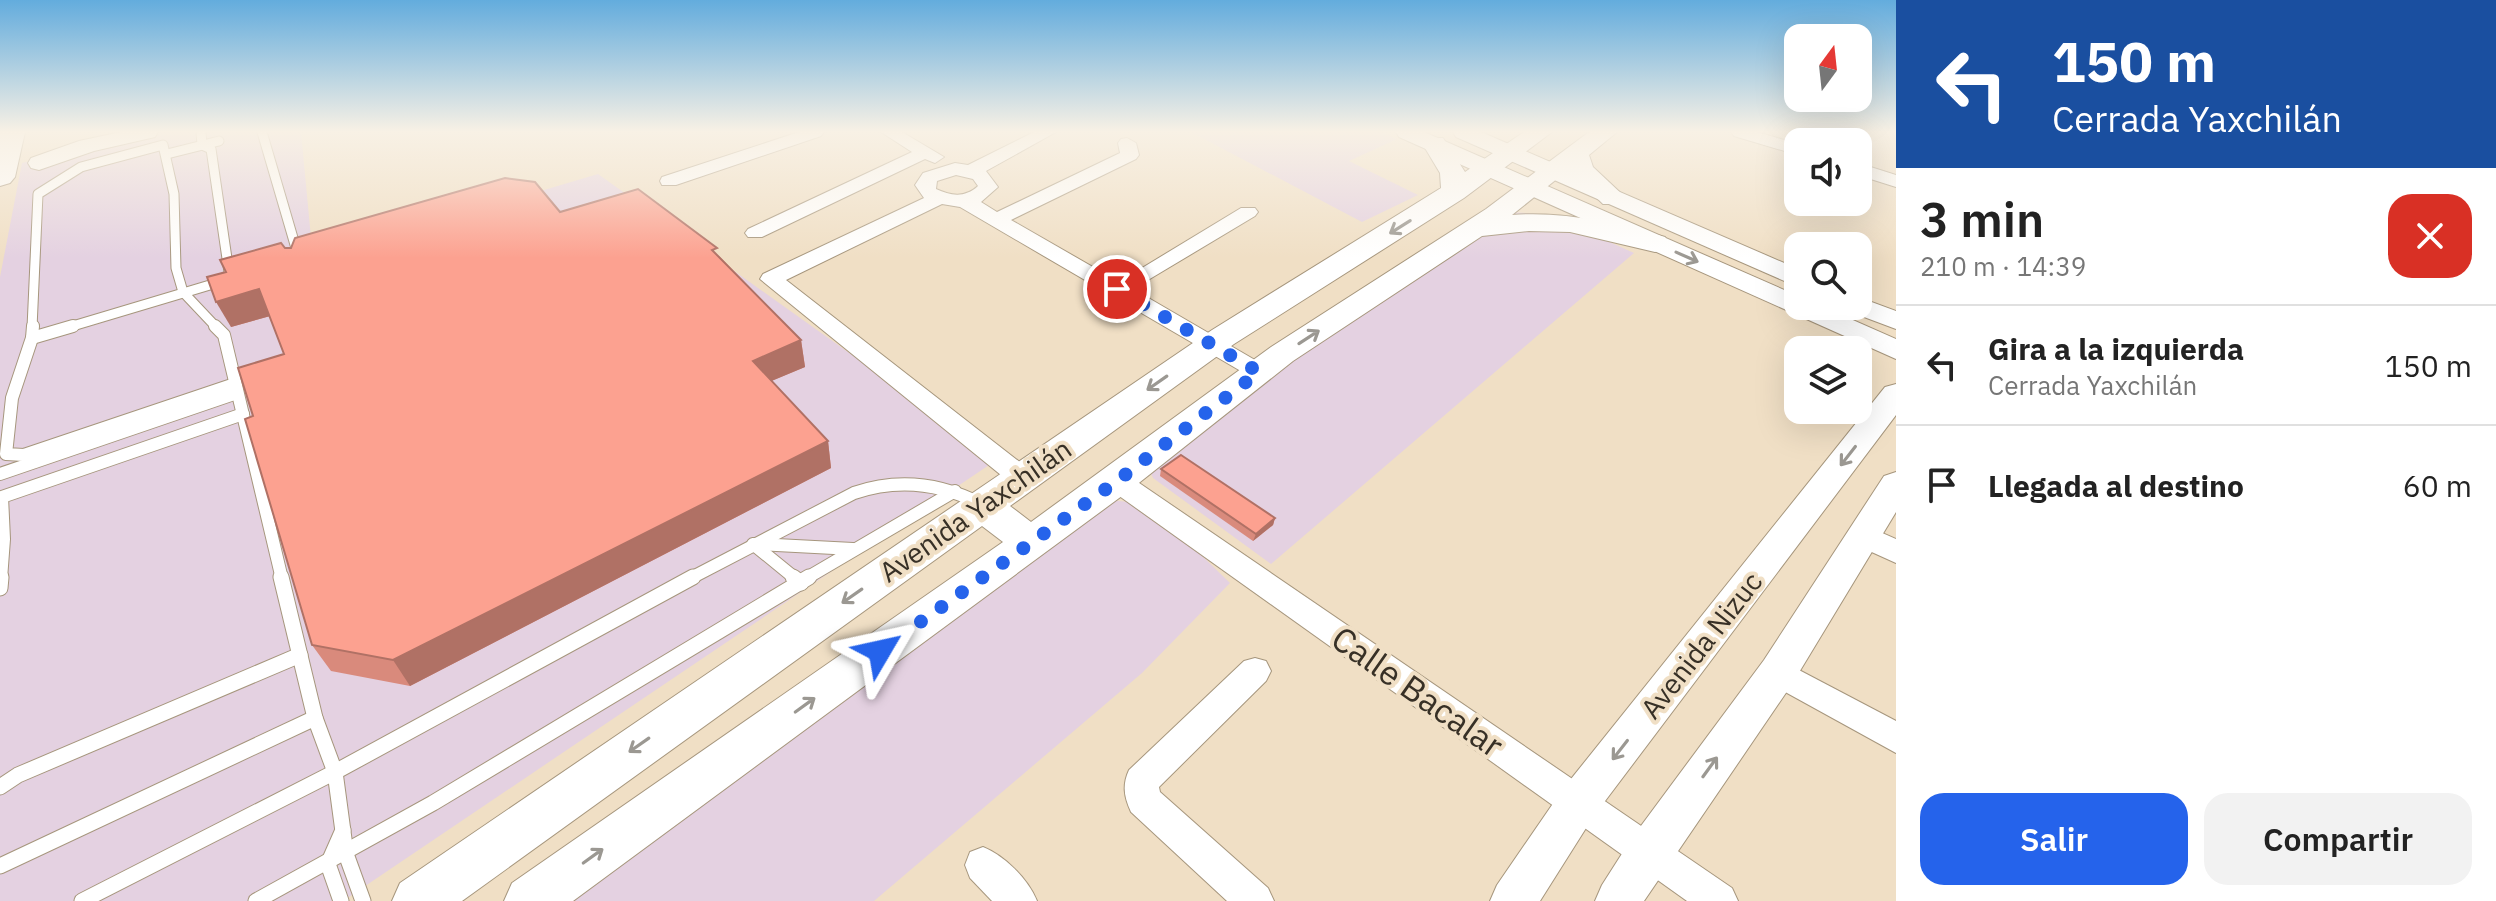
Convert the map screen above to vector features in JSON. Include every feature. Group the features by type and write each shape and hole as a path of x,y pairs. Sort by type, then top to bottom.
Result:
{"main road":[{"path":"1453,174 1453,193 1479,202 1485,223 1553,220 1593,226 1655,243"},
{"name":"Avenida Yaxchilán","path":"418,901 968,498 1021,477 1217,341 1479,174"},
{"name":"Avenida Yaxchilán","path":"530,901 1117,481 1264,368 1485,223 1548,174"},
{"path":"1586,174 1613,198"},
{"path":"968,498 1031,543"}],"street":[{"path":"669,181 690,174"},
{"path":"755,233 879,174"},
{"path":"944,174 930,177 925,185 928,192 1005,215 1128,284 1217,341"},
{"path":"978,174 988,187 771,279 1021,477"},
{"path":"1005,215 1090,174"},
{"path":"1581,174 1655,243 1896,350"},
{"path":"1874,174 1896,181"},
{"path":"1613,198 1784,273"},
{"path":"959,199 1264,368"},
{"path":"1128,284 1248,212"},
{"path":"1872,311 1896,321"},
{"name":"Avenida Nizuc","path":"1513,901 1578,803 1896,394"},
{"name":"Calle Bacalar","path":"1117,481 1719,901"},
{"path":"1618,901 1648,853 1778,672 1880,544 1896,484"},
{"path":"1255,671 1141,781 1143,800 1255,901"},
{"path":"1778,672 1896,738"},
{"path":"983,865 1018,901"}],"lane":[{"path":"62,174 38,194 32,338 12,398 6,454 24,455 236,388"},
{"path":"171,174 176,268 183,292 224,335 315,718 335,772 346,854 363,901"},
{"path":"32,338 230,279 212,174"},
{"path":"274,174 301,266"},
{"path":"0,474 236,388"},
{"path":"0,588 4,539 2,497 243,414"},
{"path":"82,901 335,772 753,544 854,493 878,485 908,483 968,498"},
{"path":"256,901 346,854 853,549 968,498"},
{"path":"753,544 853,549"},
{"path":"753,544 801,583"},
{"path":"0,779 18,775 300,655"},
{"path":"0,866 315,718"},
{"path":"0,787 18,775"},
{"path":"341,901 328,864 343,830"}],"shaded area":[{"path":"20,174 305,174 313,259 598,174 998,459 343,901 0,901 0,277"},
{"path":"1271,174 1375,174 1418,195 1362,222"},
{"path":"1485,214 1539,214 1561,220 1634,253 1271,564 1153,478 1148,467"},
{"path":"1097,498 1127,502 1196,550 1230,583 1142,673 874,901 520,901"}],"building":[{"path":"505,178 535,182 560,212 638,189 717,248 712,250 801,340 753,361 828,441 393,660 312,645 245,419 253,416 238,368 284,354 259,289 216,302 207,277 226,272 220,260 281,243 285,248 291,248 295,238"},
{"path":"1181,455 1275,518 1256,534 1161,469"}],"route":[{"path":"880,651 1117,481 1259,372 1117,289"}]}
